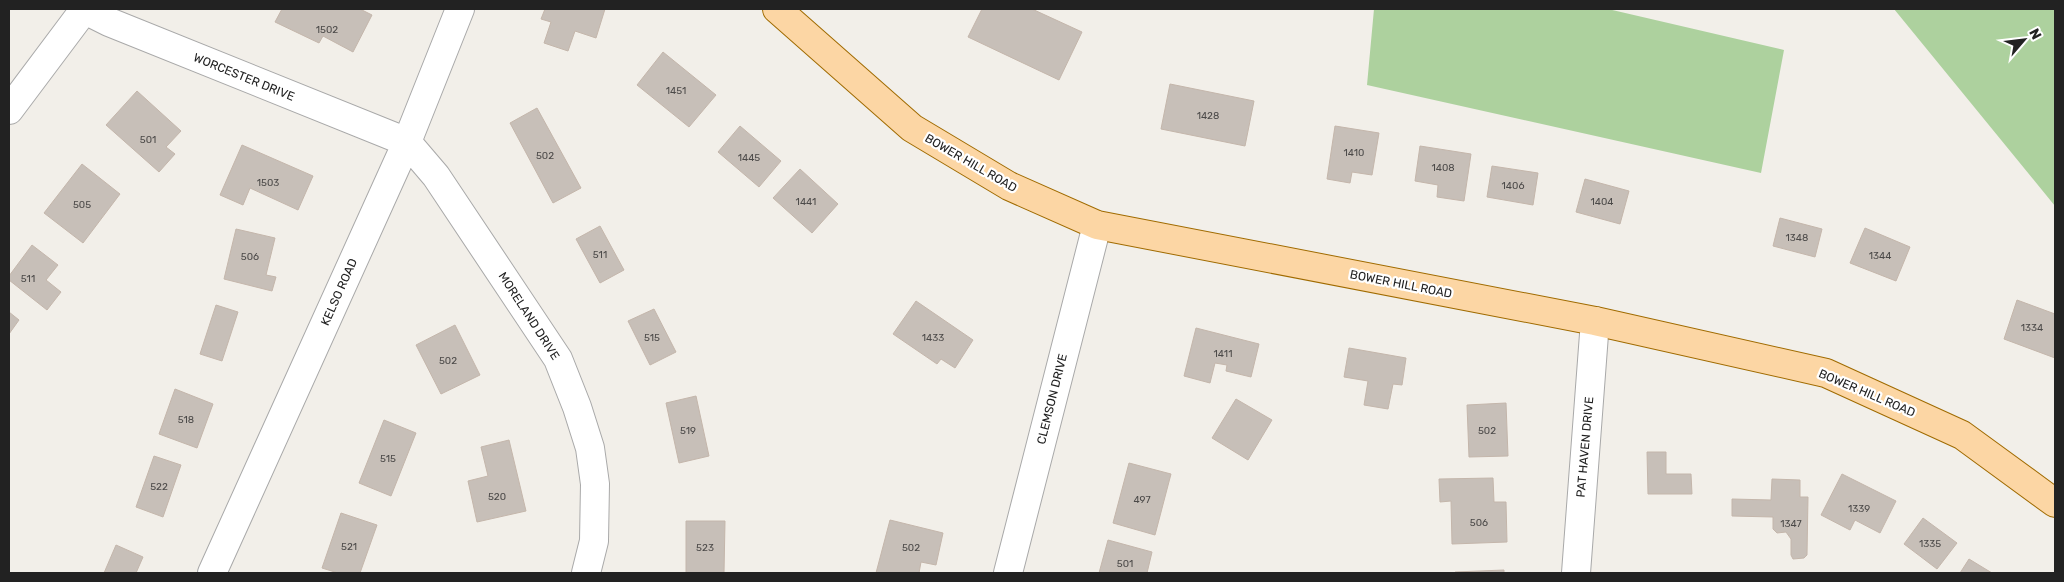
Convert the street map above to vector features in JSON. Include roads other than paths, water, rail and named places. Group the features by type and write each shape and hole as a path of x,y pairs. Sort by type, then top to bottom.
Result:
{"main road":[{"name":"BOWER HILL ROAD","path":"777,9 912,128 1009,186 1097,225 1595,321 1826,373 1962,435 2055,503"}],"street":[{"name":"KELSO ROAD","path":"212,573 407,142 460,9"},
{"name":"WORCESTER DRIVE","path":"84,10 118,26 407,142"},
{"path":"9,110 84,10"},
{"name":"MORELAND DRIVE","path":"407,142 436,176 558,359 577,407 592,457 595,484 594,541 586,573"},
{"name":"CLEMSON DRIVE","path":"1008,573 1097,225"},
{"name":"PAT HAVEN DRIVE","path":"1576,573 1595,321"}]}
